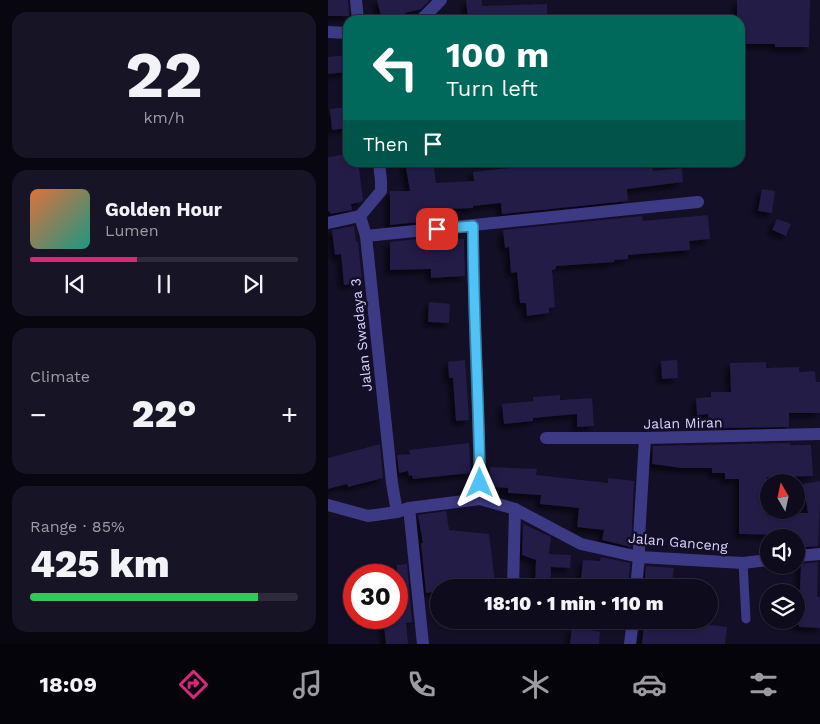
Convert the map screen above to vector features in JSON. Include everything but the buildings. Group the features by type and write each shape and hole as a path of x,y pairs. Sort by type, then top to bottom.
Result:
{"street":[{"path":"356,0 358,15"},
{"path":"426,15 441,0"},
{"path":"328,32 343,33"},
{"path":"328,223 360,216 381,191 382,181 380,167"},
{"path":"366,236 698,202"},
{"name":"Jalan Swadaya 3","path":"360,216 366,236 391,473 403,510 423,644"},
{"path":"473,226 480,499"},
{"name":"Jalan Miran","path":"546,438 820,434"},
{"path":"637,579 640,556 639,538 645,438"},
{"name":"Jalan Ganceng","path":"328,504 368,516 480,499 514,508 581,544 640,556 743,563 760,561"},
{"path":"513,579 514,508"},
{"path":"805,555 820,554"},
{"path":"630,644 632,629"}],"lane":[{"path":"743,563 746,619"}],"route":[{"path":"437,229 473,226 474,322 480,483"}]}
